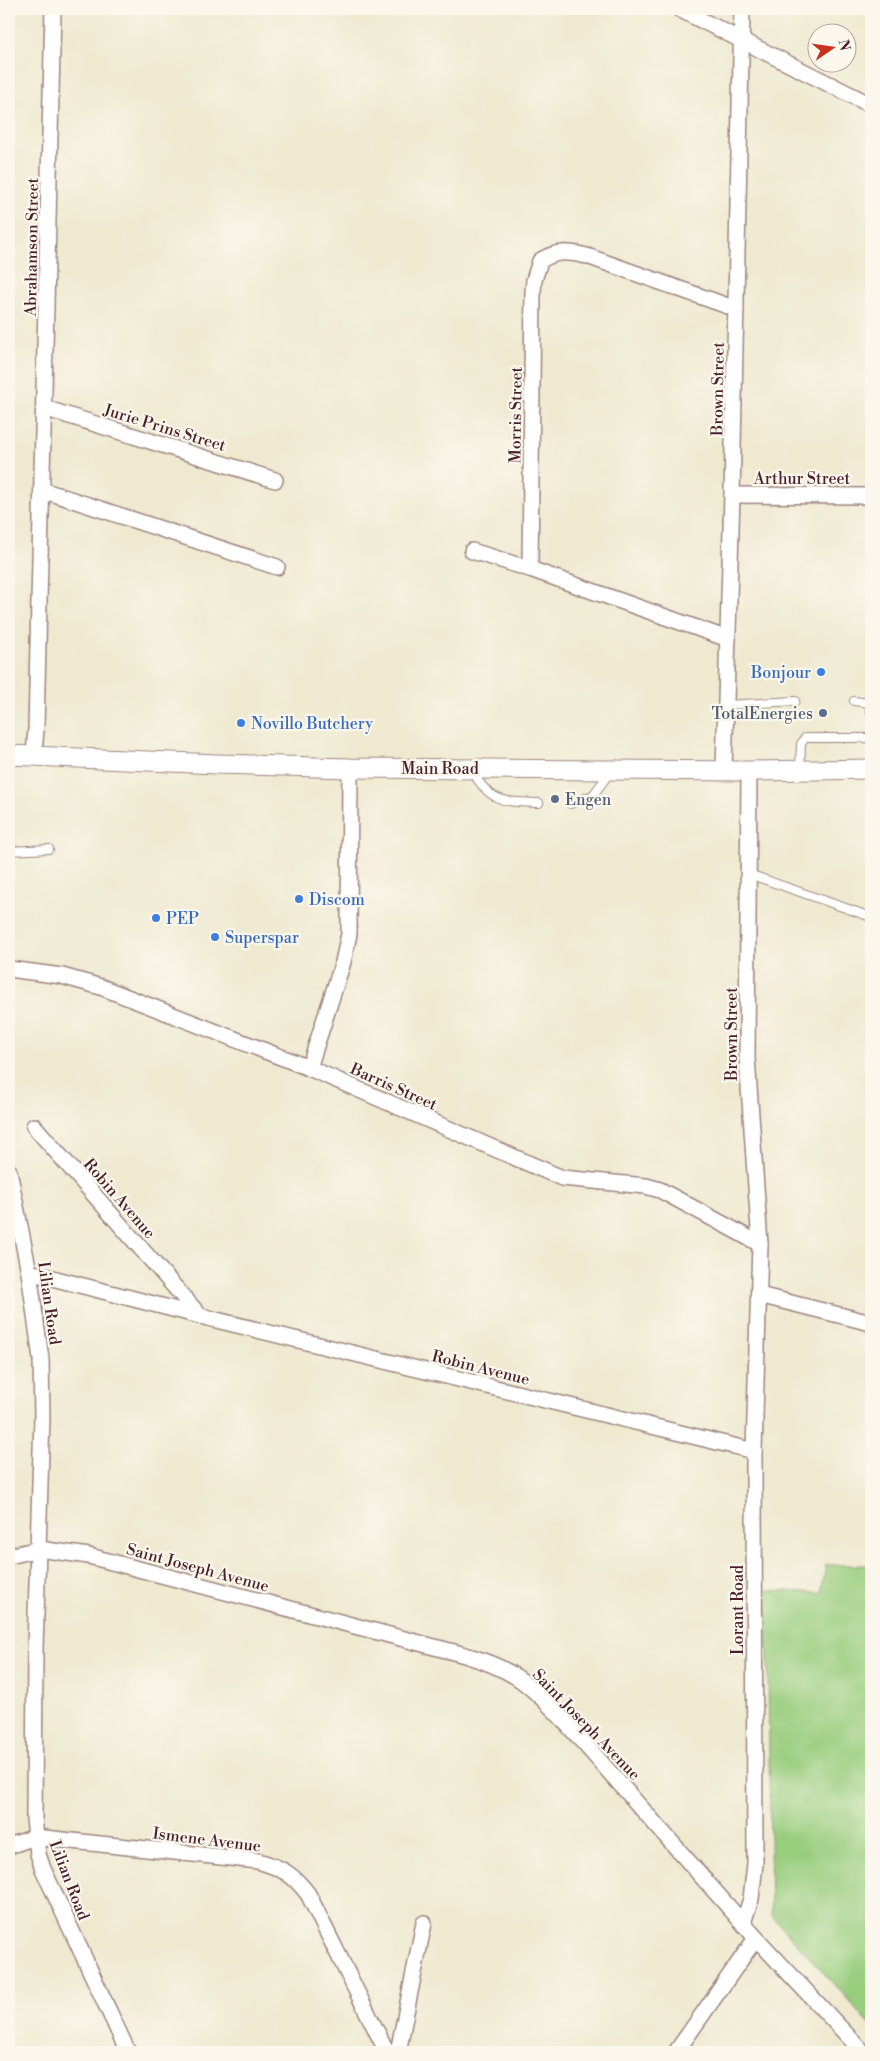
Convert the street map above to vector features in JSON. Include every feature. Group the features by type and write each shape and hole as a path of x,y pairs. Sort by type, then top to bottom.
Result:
{"street":[{"name":"Abrahamson Street","path":"34,755 53,9"},
{"path":"679,9 871,105"},
{"name":"Brown Street","path":"724,770 742,9"},
{"name":"Morris Street","path":"530,569 534,280 540,261 557,252 587,256 736,309"},
{"name":"Jurie Prins Street","path":"44,408 275,480"},
{"path":"42,490 277,568"},
{"name":"Arthur Street","path":"732,495 871,496"},
{"path":"472,551 530,569 728,639"},
{"name":"Main Road","path":"9,755 350,768 750,771 871,769"},
{"path":"309,1068 343,962 349,934 350,768"},
{"name":"Brown Street","path":"750,771 747,1058 760,1244 759,1296"},
{"name":"Barris Street","path":"9,969 62,976 101,987 309,1068 562,1178 646,1186 660,1190 760,1244"},
{"name":"Robin Avenue","path":"34,1126 200,1316"},
{"name":"Lilian Road","path":"9,1171 29,1272 41,1359 40,1549 35,1650 35,1837 38,1854 50,1884 128,2052"},
{"name":"Robin Avenue","path":"29,1272 200,1316 754,1451"},
{"path":"759,1296 871,1322"},
{"name":"Lorant Road","path":"742,1923 750,1899 755,1864 754,1451 759,1296"},
{"path":"9,1556 40,1549"},
{"name":"Saint Joseph Avenue","path":"40,1549 89,1556 465,1655 493,1663 512,1672 534,1690 560,1716 742,1923 862,2052"},
{"path":"9,1846 35,1837"},
{"name":"Ismene Avenue","path":"35,1837 258,1862 280,1868 297,1880 308,1894 387,2052"},
{"path":"398,2052 424,1923"},
{"path":"676,2052 756,1938"}],"lane":[{"path":"726,705 795,701"},
{"path":"854,701 869,703 871,713"},
{"path":"800,770 801,744 805,738 871,738"},
{"path":"471,768 485,790 495,797 512,802 539,803"},
{"path":"570,804 593,795 612,769"},
{"path":"9,850 49,850"},
{"path":"749,874 871,917"}],"green space":[{"path":"826,1565 871,1565 871,2025 771,1915 767,1590 821,1593"}],"place":[{"name":"Bonjour","path":"821,672"},
{"name":"TotalEnergies","path":"823,713"},
{"name":"Novillo Butchery","path":"241,723"},
{"name":"Engen","path":"555,799"},
{"name":"Discom","path":"299,899"},
{"name":"PEP","path":"156,918"},
{"name":"Superspar","path":"215,937"}]}
